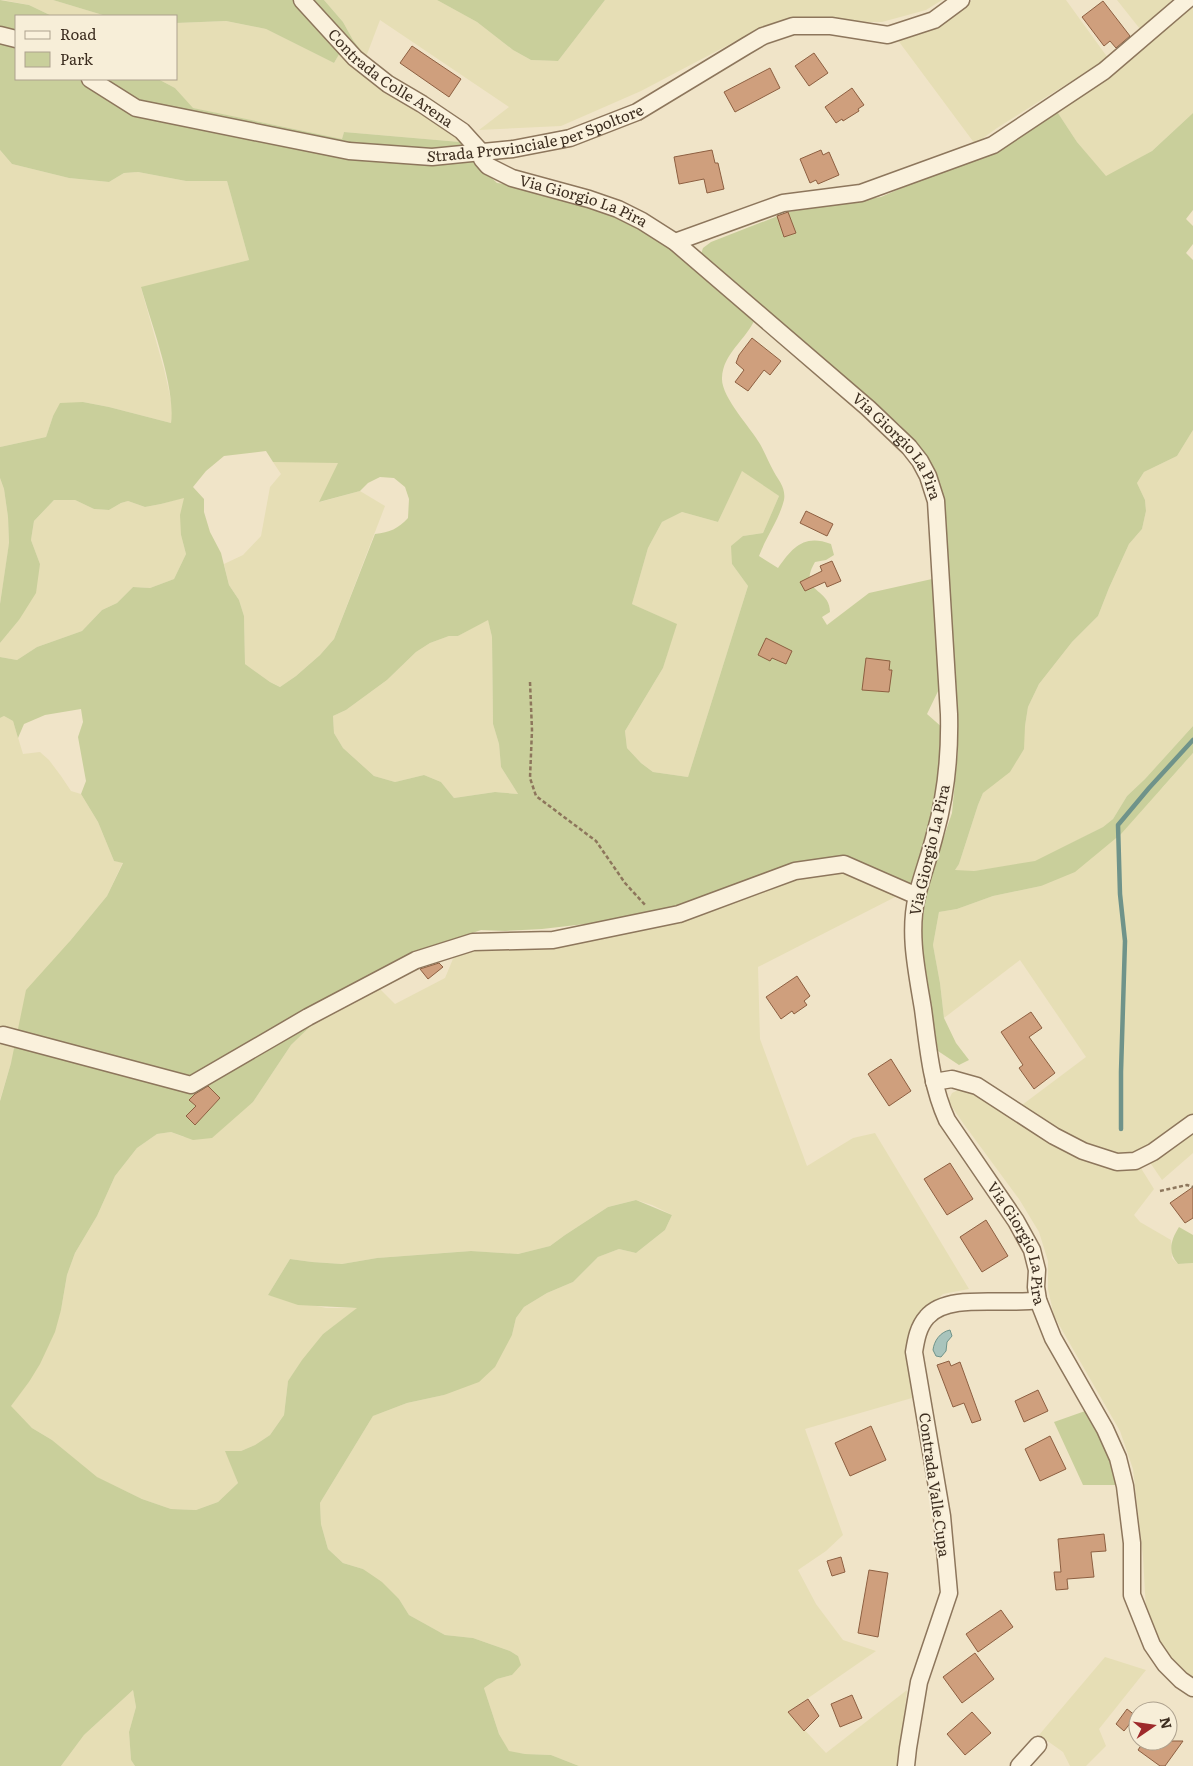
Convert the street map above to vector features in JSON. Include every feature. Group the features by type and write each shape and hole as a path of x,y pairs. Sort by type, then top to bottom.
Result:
{"street":[{"name":"Contrada Colle Arena","path":"302,0 355,58 388,84 462,131 482,153"},
{"name":"Strada Provinciale per Spoltore","path":"92,80 136,108 349,151 432,157 482,153 570,138 637,112 763,36 793,26 831,26 888,35 934,20 961,0"},
{"path":"675,242 783,203 861,193 993,145 1104,72 1188,0"},
{"path":"0,35 15,39"},
{"name":"Via Giorgio La Pira","path":"482,153 482,159 488,166 512,178 618,209 642,221 675,242 886,425 909,447 920,461 933,488 938,515 950,737 946,783 941,810 917,896 913,920 914,946 934,1082 939,1102 947,1120 1016,1221 1032,1250 1037,1270 1036,1287 1038,1300 1053,1338 1105,1429 1118,1458 1125,1486 1132,1543 1132,1595 1152,1644 1165,1664 1181,1680 1193,1688"},
{"path":"2,1035 191,1085 308,1017 416,960 474,942 553,940 679,914 795,871 844,864 917,896"},
{"path":"934,1082 952,1079 977,1086 1054,1136 1083,1152 1117,1162 1135,1161 1153,1152 1193,1123"},
{"name":"Contrada Valle Cupa","path":"906,1766 919,1682 949,1593 942,1516 914,1352 918,1332 928,1316 943,1305 958,1302 1025,1302 1038,1300"},
{"path":"1019,1766 1038,1745"}],"path":[{"path":"530,682 532,730 530,778 536,796 596,841 625,883 642,903 660,918"},
{"path":"1160,1191 1187,1185 1193,1187"}],"shaded area":[{"path":"3,0 53,0 103,15 50,15 29,5"},
{"path":"324,0 437,0 477,22 513,50 531,60 558,61 605,0 942,0 926,10 882,22 858,22 812,17 794,18 734,42 641,91 561,126 479,130 509,107 380,20 366,57 353,40 343,22"},
{"path":"972,0 1066,0 1108,58 975,144 897,39 940,21"},
{"path":"1117,0 1172,0 1140,29"},
{"path":"1193,0 1193,113 1152,151 1106,177 1077,142 1056,110"},
{"path":"226,21 266,29 334,63 341,51 455,134 460,142 344,132 342,139 192,108 175,88 160,80 178,80 178,23"},
{"path":"0,150 12,164 69,178 109,182 124,173 138,172 186,181 227,181 249,260 141,288 164,369 173,409 171,423 83,402 53,416 46,437 0,447"},
{"path":"1193,430 1193,726 1127,796 1113,819 1103,827 1035,862 974,871 954,871 959,864 983,793 995,782 1025,726 1028,707 1039,684 1072,642 1098,616 1129,544 1142,529 1146,511 1145,500 1137,483 1144,472 1177,456"},
{"path":"273,462 339,462 320,502 360,491 385,506 334,639 320,655 280,687 245,664 244,616 239,600 229,585 224,564 243,555 261,536 270,487 281,474"},
{"path":"742,470 779,496 763,533 743,536 732,564 748,586 688,777 653,772 641,763 627,748 625,731 663,668 676,624 632,604 648,548 662,522 682,512 718,522"},
{"path":"0,478 4,489 8,517 9,544 0,604"},
{"path":"185,497 181,535 186,554 174,579 150,588 133,587 117,603 102,610 82,631 37,647 17,660 0,657 0,643 19,620 40,564 31,540 34,521 54,500 75,500 94,509 109,510 128,501 145,507"},
{"path":"488,619 492,637 493,724 499,744 501,767 518,794 495,792 454,798 441,782 424,775 395,782 374,776 343,748 334,733 333,716 346,710 387,680 416,652 430,643 449,636 458,636"},
{"path":"4,716 13,721 23,754 40,752 49,760 71,791 81,794 98,822 114,861 123,862 107,896 70,941 11,1063 0,1100 0,718"},
{"path":"1193,753 1193,1114 1179,1126 1136,1155 1114,1157 1083,1146 1022,1105 1086,1057 1020,960 944,1018 933,945 939,912 957,909 993,896 1041,886 1163,787"},
{"path":"847,870 901,894 758,967 760,1039 807,1166 853,1138 875,1133 969,1289 943,1294 919,1317 906,1351 912,1398 805,1429 843,1535 826,1551 798,1570 816,1604 843,1640 876,1651 788,1712 826,1753 907,1690 899,1766 579,1766 551,1755 509,1752 499,1734 484,1688 497,1679 512,1675 518,1656 510,1651 473,1638 445,1635 409,1615 399,1599 363,1569 343,1563 328,1549 321,1524 320,1503 373,1416 407,1403 444,1395 512,1335 516,1318 524,1307 547,1293 573,1282 598,1257 619,1249 636,1253 665,1230 672,1215 652,1205 636,1200 608,1207 550,1246 518,1254 470,1251 377,1258 342,1264 290,1259 268,1295 326,1308 358,1308 323,1334 288,1381 284,1415 270,1435 255,1445 241,1451 226,1451 238,1483 218,1502 196,1510 171,1509 142,1499 96,1477 52,1440 32,1428 10,1406 29,1382 61,1310 67,1275 75,1253 97,1216 115,1176 137,1148 157,1134 171,1132 184,1137 237,1114 253,1102 291,1045 320,1017 339,991 367,976 395,1004 445,978 455,954 483,949 553,949 672,921 792,880"},
{"path":"962,1088 975,1089 1070,1151 1139,1165 1154,1189 1134,1215 1140,1222 1171,1240 1172,1258 1178,1264 1193,1263 1193,1680 1173,1664 1153,1638 1146,1610 1143,1557 1133,1469 1120,1431 1054,1316 1048,1289 1048,1261 1039,1232 1019,1199 948,1101 952,1093"},
{"path":"1193,1131 1193,1153 1162,1180 1149,1161"},
{"path":"1105,1657 1146,1670 1099,1729 1106,1746 1086,1766 1070,1766 1063,1752 1039,1735"},
{"path":"133,1690 136,1707 129,1732 131,1760 135,1766 61,1766 84,1735"}],"green space":[{"path":"0,0 29,5 50,15 15,15 15,80 160,80 175,88 193,108 342,139 344,132 460,142 479,166 497,183 527,187 615,214 656,237 677,252 755,319 726,361 722,378 726,394 756,437 784,492 782,507 759,556 778,568 800,544 822,541 831,544 834,555 826,560 815,562 810,572 812,585 829,604 830,612 822,617 827,625 869,593 932,579 936,583 942,683 927,714 944,729 943,772 913,887 849,860 645,917 542,929 481,930 400,958 340,991 320,1017 291,1045 253,1102 212,1138 193,1140 171,1132 157,1134 137,1148 115,1176 97,1216 75,1253 67,1275 55,1332 40,1364 11,1406 32,1428 52,1440 97,1477 142,1499 171,1509 196,1510 218,1502 238,1483 225,1451 241,1451 255,1445 270,1435 284,1415 288,1381 302,1360 323,1334 357,1308 298,1305 268,1295 290,1259 342,1264 377,1258 471,1251 518,1254 550,1246 608,1207 636,1200 672,1215 665,1230 636,1253 619,1249 598,1257 573,1282 547,1293 524,1307 516,1318 512,1335 495,1367 479,1382 444,1395 407,1403 373,1416 320,1503 321,1524 328,1549 343,1563 363,1569 382,1582 399,1599 409,1615 445,1635 473,1638 510,1651 518,1656 521,1665 512,1675 497,1679 484,1688 499,1734 509,1751 551,1755 579,1766 135,1766 131,1760 129,1732 136,1707 133,1690 84,1735 61,1766 0,1766 0,1101 11,1063 26,990 107,896 123,863 114,861 98,822 81,794 86,781 78,737 83,722 81,709 45,715 24,724 18,738 13,721 4,716 0,718 0,657 17,660 37,647 82,631 102,610 117,603 133,587 150,588 174,579 186,554 181,535 180,515 184,498 145,507 128,501 109,510 94,509 75,500 54,500 34,521 31,540 40,564 36,593 19,620 0,643 0,604 9,543 8,517 4,489 0,478 0,447 46,437 53,416 60,403 83,402 171,423 170,392 141,287 249,260 227,181 186,181 138,172 124,173 109,182 69,178 12,164 0,150","holes":["266,451 273,462 338,463 319,502 360,491 368,483 380,477 394,478 405,487 409,499 408,518 401,525 393,529 375,534 334,639 320,655 280,687 245,664 244,616 239,600 229,585 221,553 210,532 204,512 204,499 193,487 206,471 224,456","742,471 779,496 763,533 743,536 731,546 732,564 748,586 688,777 653,772 641,763 627,748 625,731 663,668 677,624 632,604 648,548 662,522 682,512 718,522","488,620 492,637 493,724 499,744 501,767 518,794 495,792 454,798 441,782 424,775 395,782 374,776 343,748 334,733 333,716 346,710 387,680 416,652 430,643 449,636 458,636"]},
{"path":"53,0 324,0 343,22 353,40 366,57 404,86 341,51 334,63 266,29 226,21 178,23 178,15 103,15"},
{"path":"437,0 605,0 558,61 531,60 513,50 477,22"},
{"path":"1056,110 1077,142 1106,176 1152,151 1193,113 1193,210 1186,219 1193,226 1193,244 1186,253 1193,260 1193,430 1177,456 1144,472 1137,483 1145,500 1146,511 1142,529 1129,544 1098,616 1072,642 1039,684 1028,707 1024,749 1010,772 983,793 959,864 955,870 974,871 1035,861 1103,827 1113,819 1127,796 1193,726 1193,753 1121,834 1075,872 1041,886 993,896 957,909 939,912 933,945 944,1018 956,1043 969,1060 959,1065 938,1051 921,939 926,889 952,813 958,750 946,519 941,494 926,455 900,425 811,347 706,262 701,254 703,248 711,242 788,212 881,197 994,148"},
{"path":"1179,1227 1193,1235 1193,1263 1178,1264 1172,1255 1172,1241"},
{"path":"1088,1410 1104,1437 1119,1485 1083,1485 1054,1422"}],"water":[{"path":"950,1330 952,1336 947,1342 946,1351 941,1357 936,1356 933,1350 936,1340 940,1335"}],"building":[{"path":"1103,1 1130,36 1116,48 1110,41 1104,46 1082,17"},
{"path":"412,46 461,79 449,97 400,63"},
{"path":"814,53 828,73 809,86 795,66"},
{"path":"770,68 780,88 735,112 724,92"},
{"path":"852,88 864,105 858,109 859,111 836,123 825,107"},
{"path":"712,150 715,163 718,163 724,189 707,193 704,179 679,184 674,157"},
{"path":"821,150 823,155 829,152 839,175 818,184 816,180 810,183 800,159"},
{"path":"788,212 796,233 784,237 777,216"},
{"path":"752,338 781,361 770,375 764,370 748,391 735,382 744,370 736,363 739,355"},
{"path":"806,511 833,524 827,536 800,523"},
{"path":"832,561 841,581 827,587 825,582 805,591 800,582 822,571 820,566"},
{"path":"766,638 792,651 786,664 772,658 770,661 758,655"},
{"path":"866,658 890,661 889,670 892,670 889,692 862,690"},
{"path":"439,963 443,967 428,979 420,969"},
{"path":"797,976 810,996 804,1001 807,1005 794,1014 792,1011 781,1019 766,997"},
{"path":"1031,1012 1042,1028 1029,1037 1055,1073 1034,1089 1019,1068 1023,1065 1001,1032"},
{"path":"891,1059 911,1091 889,1106 868,1074"},
{"path":"208,1086 220,1098 195,1125 186,1116 196,1106 189,1100"},
{"path":"950,1163 973,1199 947,1215 924,1179"},
{"path":"1193,1187 1193,1218 1185,1223 1170,1203"},
{"path":"986,1220 1008,1256 982,1272 960,1237"},
{"path":"949,1361 951,1366 960,1362 981,1420 972,1423 964,1403 953,1407 937,1365"},
{"path":"1038,1390 1048,1411 1024,1422 1015,1401"},
{"path":"871,1426 886,1460 850,1476 835,1443"},
{"path":"1050,1436 1066,1469 1040,1481 1025,1449"},
{"path":"1104,1534 1106,1551 1091,1552 1094,1577 1067,1579 1068,1589 1056,1590 1054,1572 1061,1572 1058,1539"},
{"path":"841,1557 845,1572 832,1576 827,1561"},
{"path":"869,1570 888,1573 878,1637 858,1633"},
{"path":"1001,1610 1013,1627 978,1652 966,1634"},
{"path":"975,1653 994,1679 962,1703 943,1677"},
{"path":"852,1695 862,1718 840,1727 831,1704"},
{"path":"808,1699 819,1716 804,1731 788,1712"},
{"path":"1128,1710 1128,1726 1124,1731 1116,1724"},
{"path":"972,1712 991,1733 965,1755 947,1734"},
{"path":"1178,1741 1183,1741 1178,1748"},
{"path":"1139,1751 1176,1751 1165,1766 1160,1766"}],"waterway":[{"path":"1121,1129 1125,941 1120,894 1118,825 1193,740"}]}
